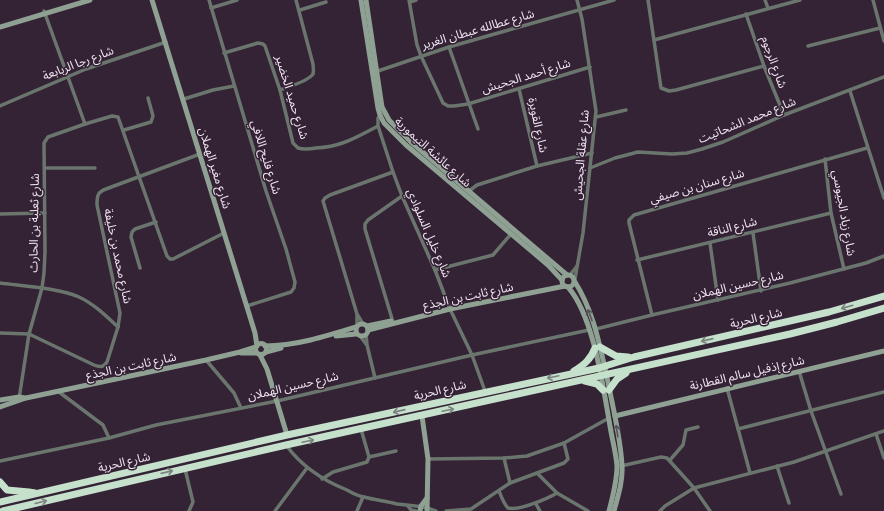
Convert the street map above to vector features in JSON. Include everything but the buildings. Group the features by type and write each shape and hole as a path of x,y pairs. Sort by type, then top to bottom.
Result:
{"highway":[{"name":"شارع الحرية","path":"0,502 288,435 485,391 602,367 634,357 829,312 884,296"},
{"name":"شارع الحرية","path":"3,511 19,509 286,445 632,370 807,330 884,308"},
{"path":"569,374 587,362 598,347 622,358 634,357"},
{"path":"582,380 592,382 606,390 618,379 632,370"},
{"path":"0,482 7,490 37,494"}],"street":[{"path":"0,27 79,0"},
{"path":"0,24 87,0"},
{"name":"شارع مغير الهملان","path":"153,0 224,233 288,435"},
{"name":"شارع فليح اللافي","path":"209,0 266,192 286,249 295,286 291,292 247,306"},
{"path":"211,8 237,0"},
{"path":"280,90 311,77 314,70 300,10 296,0"},
{"name":"شارع عائشة التيمورية","path":"362,0 382,114 387,126 406,145 548,265 577,301 598,347"},
{"name":"شارع عائشة التيمورية","path":"366,0 374,72"},
{"path":"416,0 410,1 417,45 443,103 448,106 468,104"},
{"name":"شارع عقلة الجحيش","path":"575,280 583,233 596,117 590,67 577,0"},
{"name":"شارع عطالله عبطان الغرير","path":"374,72 449,47 614,0"},
{"path":"648,0 661,88 669,91 764,66"},
{"path":"764,0 768,8"},
{"path":"654,40 800,0"},
{"path":"873,0 884,41"},
{"path":"300,10 326,2"},
{"path":"44,12 85,124 114,116 120,118 167,256 170,259 173,259 224,233"},
{"name":"شارع الرجوم","path":"746,14 764,66 784,116"},
{"path":"808,46 880,28"},
{"name":"شارع رجا الربابعة","path":"0,106 113,59 166,42"},
{"name":"شارع حميد الخضير","path":"224,53 258,43 264,44 280,90 294,143 298,148 326,148 347,142 378,126"},
{"name":"شارع أحمد الجحيش","path":"449,47 478,129"},
{"name":"شارع أحمد الجحيش","path":"468,104 590,67"},
{"name":"شارع محمد الشحاتيت","path":"590,168 615,158 638,152 672,154 687,153 702,149 723,142 784,116 884,77"},
{"path":"184,99 213,90 234,86"},
{"name":"شارع القويرة","path":"520,89 537,166"},
{"path":"850,91 884,198"},
{"path":"124,130 151,122 153,116 148,98"},
{"path":"596,117 626,110"},
{"name":"شارع عائشة التيمورية","path":"382,114 411,142 575,280"},
{"name":"شارع خليل السلوادي","path":"382,114 378,118 378,126 392,172 435,270 450,309 472,355 485,391"},
{"name":"شارع ثعلبة بن الحارث","path":"18,400 29,334 42,288 46,252 44,143 51,135 85,124"},
{"name":"شارع سنان بن صيفي","path":"652,315 637,260 629,223 634,215 867,148"},
{"path":"469,191 476,185 537,166 592,153"},
{"name":"شارع محمد بن خليفة","path":"0,333 29,334 99,367 105,365 118,327 120,308 97,205 98,194 100,191 200,154"},
{"name":"شارع زياد الجيوسي","path":"825,160 831,213 844,269"},
{"path":"45,168 95,168"},
{"path":"375,378 367,345 366,328 357,314 324,201 325,198 330,195 392,172"},
{"path":"393,322 365,229 365,224 368,220 402,196"},
{"name":"شارع الناقة","path":"637,260 831,213"},
{"path":"0,214 45,214"},
{"path":"140,268 131,237 132,232 135,229 156,222"},
{"path":"753,232 761,291"},
{"path":"435,270 493,255 511,234"},
{"path":"710,243 718,300"},
{"name":"شارع حسين الهملان","path":"596,329 761,291 844,269 884,256"},
{"name":"شارع عقلة الجحيش","path":"568,275 577,265"},
{"path":"568,275 564,284 572,286 575,280"},
{"path":"575,280 585,300 596,329 609,418 619,465 609,511"},
{"path":"0,283 42,288 71,294 81,298 99,310 118,327"},
{"name":"شارع ثابت بن الجذع","path":"262,350 295,343 356,326 366,328 540,291 564,284"},
{"path":"357,314 356,326 358,335 367,345"},
{"name":"شارع ثابت بن الجذع","path":"240,352 262,350 327,337 358,335 366,328"},
{"name":"شارع حسين الهملان","path":"0,461 110,438 156,425 277,401 472,355 589,330"},
{"name":"شارع مغير الهملان","path":"256,333 256,346 262,350"},
{"name":"شارع ثابت بن الجذع","path":"0,407 26,398 206,360 240,352 256,346"},
{"name":"شارع إذفيل سالم القطارنة","path":"615,416 884,351"},
{"path":"206,360 234,393 241,408"},
{"path":"799,371 811,411 841,494"},
{"path":"727,388 750,473"},
{"path":"606,390 615,416 619,465 620,485 614,511"},
{"path":"59,392 103,425 110,438"},
{"path":"738,429 884,392"},
{"name":"شارع ثابت بن الجذع","path":"0,400 18,400"},
{"path":"422,416 428,459 428,509"},
{"path":"428,459 504,458 527,456 564,443 609,418"},
{"path":"670,460 683,445 686,430 698,427"},
{"path":"322,478 333,472 368,461 369,457 361,429"},
{"path":"660,511 665,506 694,488 826,452 884,431"},
{"path":"876,434 884,458"},
{"path":"446,511 472,510 510,483 567,461 568,457 564,443"},
{"path":"286,445 295,457 307,468 322,478 363,497 436,511"},
{"path":"369,457 396,451"},
{"path":"619,465 661,457 670,460 694,488 710,511"},
{"path":"504,458 510,483"},
{"path":"777,466 788,503"},
{"path":"185,468 193,502 189,511"},
{"path":"275,511 307,468"},
{"path":"537,473 557,493 588,511"},
{"path":"499,491 506,506 510,509 519,511 557,493"},
{"path":"357,511 363,497"},
{"path":"421,508 427,498"},
{"path":"536,504 540,511"},
{"path":"408,506 411,510 416,511"}]}
